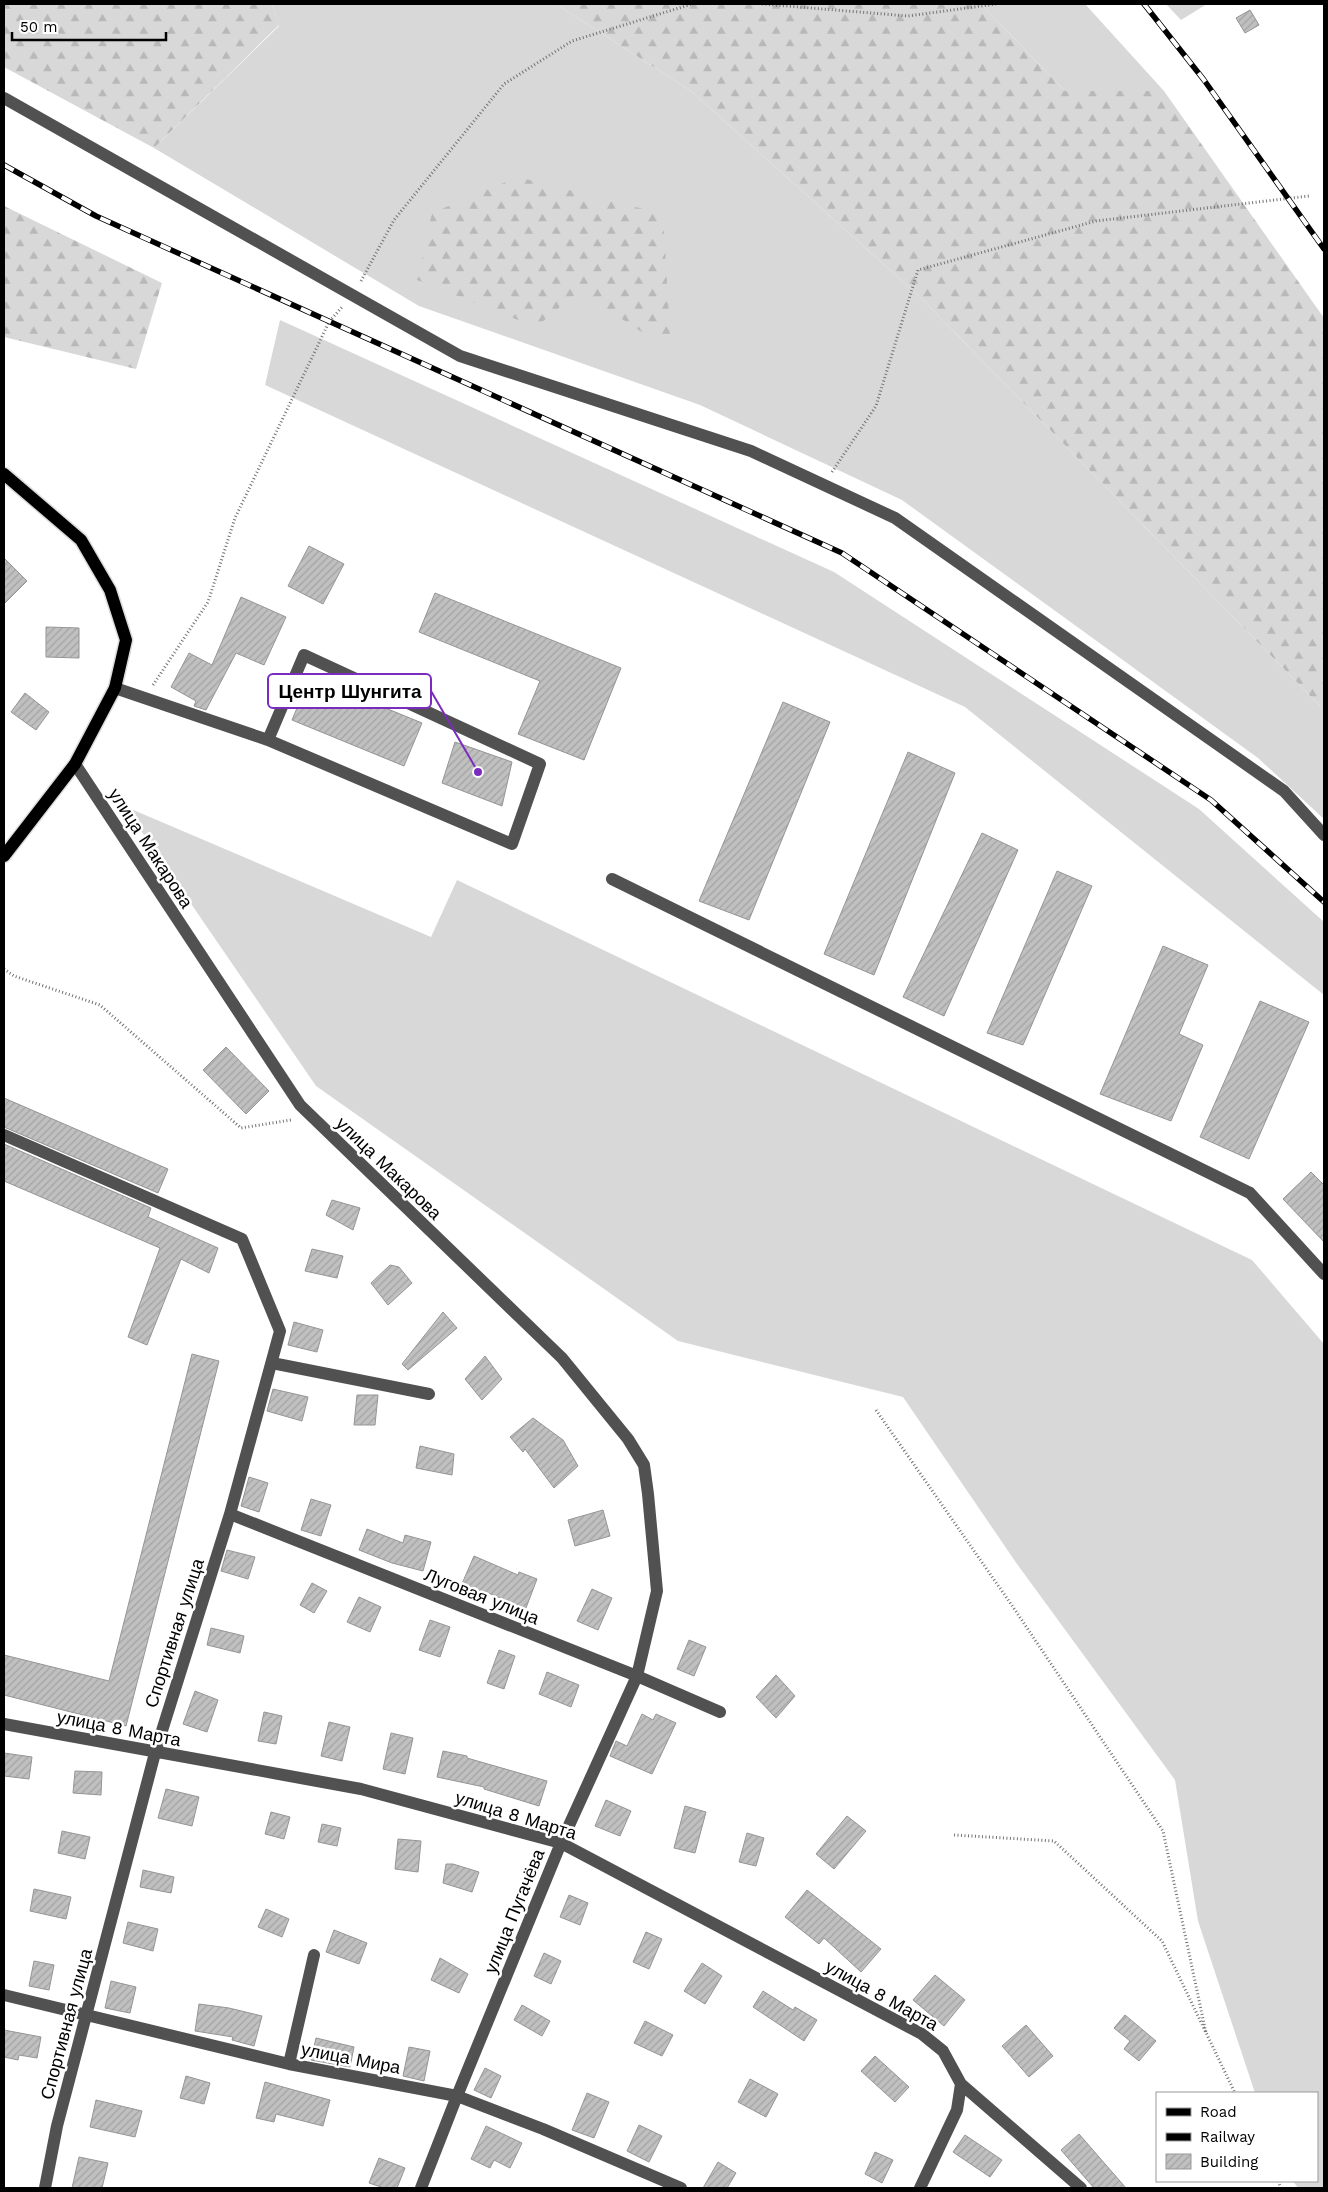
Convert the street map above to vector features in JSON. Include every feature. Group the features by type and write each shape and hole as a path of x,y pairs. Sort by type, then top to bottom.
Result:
{"main road":[{"path":"4,474 82,540 110,590 126,640 115,688 75,764 5,853"}],"street":[{"path":"4,98 460,356 750,450 895,518 1284,791 1324,835"},
{"path":"115,688 268,740 512,844 540,764 304,655 268,740"},
{"name":"улица Макарова","path":"75,764 294,1097 310,1116 562,1358 628,1438 644,1465 657,1591"},
{"path":"612,879 1250,1193 1324,1274"},
{"name":"Спортивная улица","path":"4,1135 242,1239 280,1331 230,1514 155,1753 57,2126 45,2188"},
{"path":"272,1363 429,1394"},
{"name":"Луговая улица","path":"230,1514 637,1676 720,1712"},
{"name":"улица Пугачёва","path":"421,2188 561,1843 637,1676 657,1591"},
{"name":"улица 8 Марта","path":"4,1724 155,1753 362,1789 561,1843 922,2034 943,2051 960,2084"},
{"path":"289,2064 314,1955"},
{"name":"улица Мира","path":"4,1996 86,2014 289,2064 457,2096 543,2129 681,2188"},
{"path":"920,2188 957,2110 960,2084"},
{"path":"960,2084 1081,2188"}],"path":[{"path":"762,4 908,16 996,4"},
{"path":"823,485 876,406 918,270 1096,221 1309,196"},
{"path":"4,969 14,976 100,1005 241,1128 310,1116"},
{"path":"876,1410 1011,1604 1163,1831 1206,2033"},
{"path":"954,1834 1054,1841 1162,1941 1235,2092"}],"green space":[{"path":"4,4 272,4 279,25 154,148 4,67"},
{"path":"272,4 556,4 691,91 919,296 1324,710 1324,819 1258,758 902,500 700,405 419,306 154,148 279,26"},
{"path":"556,4 981,4 1065,91 1164,91 1324,318 1324,710 919,296 691,91"},
{"path":"981,4 1085,4 1164,91 1065,91"},
{"path":"1166,4 1207,4 1181,20"},
{"path":"518,177 663,214 671,351 579,291 536,327 417,280 432,213"},
{"path":"4,206 162,283 136,369 4,337"},
{"path":"280,320 834,572 1199,809 1324,922 1324,995 965,707 265,385"},
{"path":"124,806 431,937 457,880 1252,1260 1324,1344 1324,2188 1298,2188 1294,2182 1318,2182 1318,2092 1255,2092 1198,1921 1175,1780 1017,1564 903,1397 678,1341 316,1086"}],"building":[{"path":"1250,10 1259,25 1245,33 1236,18"},
{"path":"309,546 344,564 323,604 288,586"},
{"path":"4,558 27,581 4,604"},
{"path":"435,593 621,668 584,760 518,734 540,681 419,632"},
{"path":"241,597 286,617 264,665 236,653 206,710 194,706 196,701 171,687 189,653 212,665"},
{"path":"46,627 79,628 79,658 46,657"},
{"path":"310,677 422,723 404,766 292,720"},
{"path":"25,693 49,712 36,730 11,712"},
{"path":"783,702 830,722 749,920 699,901"},
{"path":"455,742 512,762 502,806 442,783"},
{"path":"908,752 955,773 874,975 824,954"},
{"path":"982,833 1018,850 944,1016 903,997"},
{"path":"1057,871 1092,886 1023,1045 987,1033"},
{"path":"1163,946 1208,965 1179,1034 1203,1045 1171,1121 1100,1094"},
{"path":"1260,1001 1309,1022 1249,1159 1200,1137"},
{"path":"226,1047 269,1091 246,1114 203,1070"},
{"path":"4,1098 168,1169 158,1193 4,1127"},
{"path":"4,1144 151,1208 148,1217 218,1248 209,1273 181,1259 147,1345 128,1337 160,1248 4,1181"},
{"path":"1311,1172 1324,1185 1324,1242 1283,1199"},
{"path":"332,1200 360,1208 353,1230 326,1215"},
{"path":"312,1249 343,1256 337,1278 305,1271"},
{"path":"390,1265 399,1267 412,1283 388,1305 371,1283"},
{"path":"443,1312 457,1328 408,1370 402,1364"},
{"path":"294,1322 323,1330 317,1352 288,1345"},
{"path":"192,1354 219,1361 126,1726 4,1695 4,1655 109,1681"},
{"path":"485,1356 502,1379 482,1400 465,1379"},
{"path":"273,1389 308,1397 302,1421 267,1411"},
{"path":"357,1395 378,1395 375,1425 354,1425"},
{"path":"533,1418 563,1440 578,1466 554,1488 525,1449 523,1452 510,1437"},
{"path":"420,1446 454,1454 452,1475 416,1468"},
{"path":"249,1477 268,1483 259,1512 241,1506"},
{"path":"311,1499 331,1505 321,1536 301,1530"},
{"path":"603,1510 610,1536 575,1546 568,1520"},
{"path":"367,1529 403,1543 405,1535 431,1542 423,1571 392,1563 359,1550"},
{"path":"227,1550 255,1557 248,1579 221,1571"},
{"path":"474,1556 518,1575 519,1572 537,1579 526,1608 483,1591 481,1595 461,1586"},
{"path":"312,1583 327,1591 314,1613 300,1605"},
{"path":"592,1589 612,1598 598,1630 577,1621"},
{"path":"359,1597 381,1607 370,1632 347,1622"},
{"path":"430,1620 450,1627 440,1657 419,1650"},
{"path":"211,1628 244,1636 240,1653 207,1645"},
{"path":"689,1640 706,1647 694,1676 677,1669"},
{"path":"499,1650 515,1656 504,1689 487,1683"},
{"path":"547,1672 579,1685 571,1707 539,1694"},
{"path":"776,1675 795,1696 776,1718 756,1697"},
{"path":"195,1691 218,1700 207,1732 183,1724"},
{"path":"264,1712 282,1716 276,1744 258,1741"},
{"path":"642,1714 653,1720 656,1714 676,1723 652,1774 610,1756 616,1741 627,1746"},
{"path":"329,1722 350,1727 342,1761 321,1756"},
{"path":"391,1733 413,1738 405,1774 383,1769"},
{"path":"443,1751 467,1756 467,1758 547,1781 539,1806 484,1789 484,1787 437,1777"},
{"path":"4,1753 32,1757 29,1779 4,1776"},
{"path":"75,1771 102,1772 101,1795 73,1793"},
{"path":"166,1789 199,1797 192,1826 158,1818"},
{"path":"606,1800 631,1811 620,1836 595,1826"},
{"path":"685,1806 706,1812 695,1853 674,1848"},
{"path":"271,1812 290,1817 284,1839 265,1834"},
{"path":"847,1816 866,1831 834,1869 816,1854"},
{"path":"322,1824 341,1828 337,1846 318,1842"},
{"path":"62,1831 90,1837 85,1859 58,1853"},
{"path":"747,1833 764,1838 756,1866 739,1862"},
{"path":"398,1839 421,1841 418,1872 395,1869"},
{"path":"446,1864 453,1864 479,1872 472,1892 443,1883"},
{"path":"143,1870 174,1877 171,1893 140,1887"},
{"path":"34,1889 71,1897 66,1919 30,1911"},
{"path":"807,1890 881,1949 861,1972 824,1938 819,1944 785,1917"},
{"path":"569,1895 588,1903 580,1925 560,1917"},
{"path":"266,1909 289,1919 282,1937 258,1927"},
{"path":"128,1922 158,1929 153,1951 123,1943"},
{"path":"334,1930 367,1943 359,1964 326,1952"},
{"path":"646,1932 662,1939 649,1969 633,1962"},
{"path":"544,1953 561,1961 551,1984 534,1976"},
{"path":"440,1958 468,1974 459,1993 431,1980"},
{"path":"34,1961 54,1965 49,1990 29,1986"},
{"path":"702,1963 722,1976 705,2004 684,1991"},
{"path":"935,1975 965,2000 944,2026 913,2000"},
{"path":"111,1981 136,1987 130,2013 105,2008"},
{"path":"763,1991 793,2010 795,2007 817,2020 804,2041 753,2007"},
{"path":"199,2004 229,2008 262,2016 254,2046 232,2040 233,2037 195,2031"},
{"path":"522,2005 550,2021 542,2036 514,2020"},
{"path":"1125,2015 1156,2041 1139,2061 1124,2049 1130,2041 1114,2028"},
{"path":"645,2021 673,2035 662,2056 634,2043"},
{"path":"1026,2025 1053,2056 1029,2077 1002,2046"},
{"path":"4,2030 41,2037 37,2058 19,2055 18,2060 4,2057"},
{"path":"316,2038 354,2047 350,2067 311,2060"},
{"path":"409,2047 430,2051 424,2081 403,2076"},
{"path":"875,2056 909,2087 895,2102 861,2071"},
{"path":"485,2068 501,2076 491,2098 474,2090"},
{"path":"186,2076 210,2083 204,2104 180,2098"},
{"path":"750,2079 778,2094 766,2117 738,2102"},
{"path":"265,2082 330,2100 323,2126 276,2114 274,2122 256,2118"},
{"path":"587,2093 609,2102 594,2138 572,2130"},
{"path":"96,2100 142,2111 135,2137 90,2127"},
{"path":"639,2125 662,2136 649,2162 627,2151"},
{"path":"486,2126 522,2143 510,2168 494,2160 490,2168 471,2159"},
{"path":"1079,2134 1126,2188 1094,2188 1061,2150"},
{"path":"965,2135 1002,2160 990,2177 953,2152"},
{"path":"875,2152 893,2160 882,2183 865,2174"},
{"path":"79,2157 108,2163 102,2188 72,2188"},
{"path":"379,2158 405,2168 397,2188 384,2188 369,2183"},
{"path":"718,2162 736,2173 727,2188 703,2188"}],"railway":[{"path":"1144,4 1204,80 1324,249"},
{"path":"4,165 96,216 842,553 1211,800 1324,902"}],"place":[{"name":"Центр Шунгита","path":"478,772"}]}
